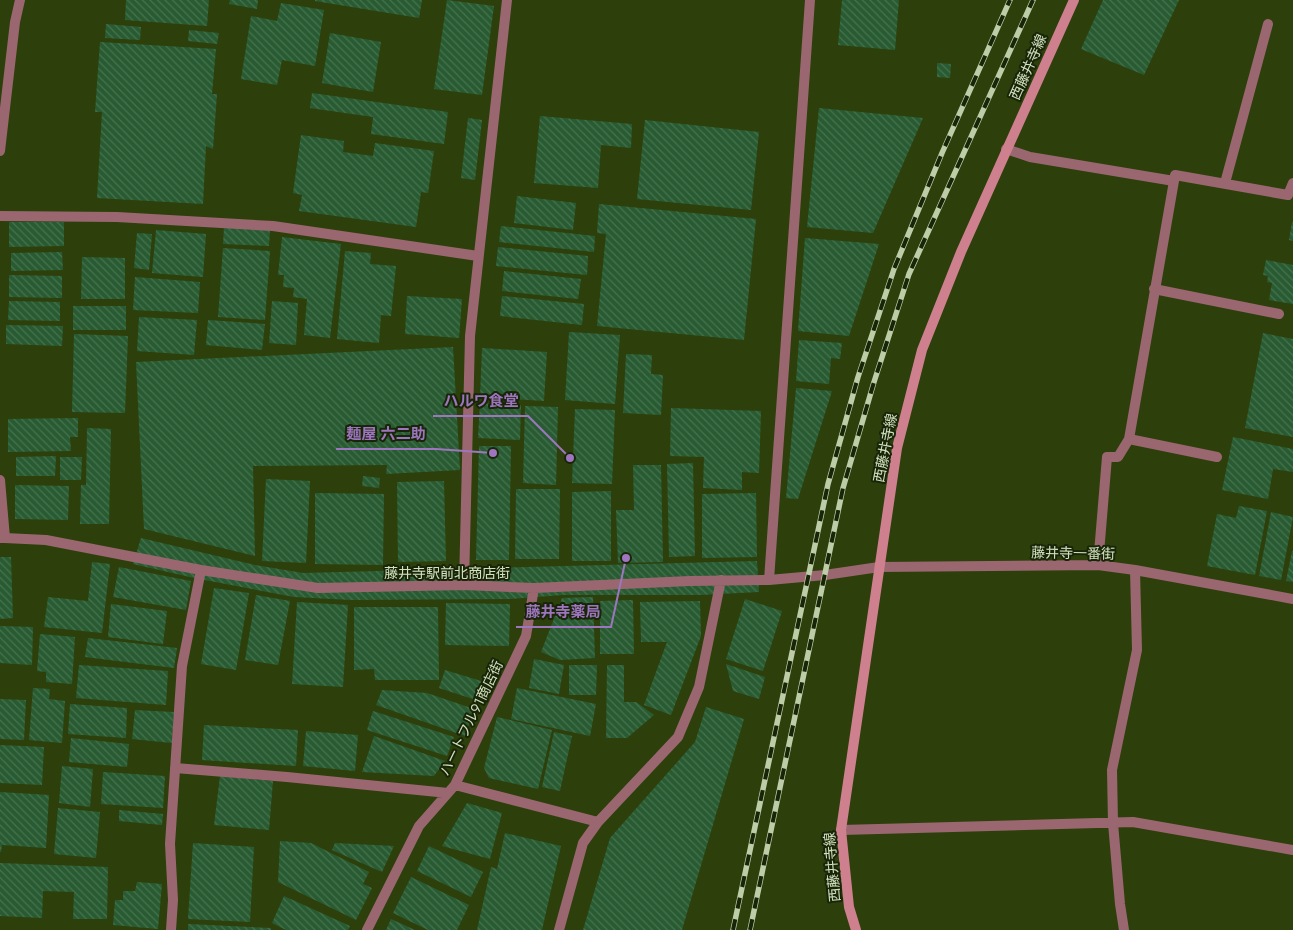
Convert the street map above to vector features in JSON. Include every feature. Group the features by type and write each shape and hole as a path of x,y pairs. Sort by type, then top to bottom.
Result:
{"main road":[{"name":"西藤井寺線","path":"856,930 849,907 841,830 897,448 922,350 961,252 1074,0"}],"street":[{"path":"0,151 15,22 20,0"},
{"path":"464,585 470,336 507,0"},
{"path":"769,580 810,0"},
{"path":"1225,183 1268,24"},
{"path":"1006,149 1030,157 1174,180"},
{"path":"1098,565 1107,457 1118,457 1129,440 1175,175 1288,195 1293,183"},
{"path":"0,216 117,217 273,226 478,256"},
{"path":"1154,289 1279,314"},
{"path":"1129,440 1217,457"},
{"path":"0,480 3,538"},
{"name":"藤井寺駅前北商店街","path":"3,538 46,540 201,570 318,588 464,585 534,588 721,580 769,580"},
{"name":"藤井寺一番街","path":"769,580 825,575 879,567 1098,565 1293,599"},
{"path":"171,930 173,900 170,844 182,666 201,570"},
{"path":"1124,930 1113,823 1112,770 1137,650 1135,570"},
{"path":"559,930 582,844 598,822 678,737 699,687 721,580"},
{"name":"ハートフル91商店街","path":"367,930 419,826 451,789 526,636 534,588"},
{"path":"175,768 451,789 598,822"},
{"path":"841,830 1133,822 1293,850"}],"building":[{"path":"126,0 209,0 207,26 125,20"},
{"path":"230,0 258,0 257,9 229,4"},
{"path":"315,0 422,0 419,18"},
{"path":"447,0 494,6 482,95 434,89"},
{"path":"842,0 899,0 895,50 838,45"},
{"path":"1103,0 1179,0 1144,75 1081,49"},
{"path":"281,3 324,10 315,66 282,60 277,85 241,79 251,16 277,21"},
{"path":"106,24 141,27 140,40 105,38"},
{"path":"189,30 219,33 217,44 188,41"},
{"path":"330,33 381,42 373,92 322,83"},
{"path":"100,42 216,49 212,94 217,94 213,149 206,146 203,204 97,198 102,112 95,112"},
{"path":"937,63 951,64 950,78 937,77"},
{"path":"312,93 448,112 444,144 371,134 373,117 310,108"},
{"path":"819,108 923,118 873,233 807,227"},
{"path":"540,116 632,124 631,148 601,145 598,188 534,183"},
{"path":"468,118 482,120 475,180 461,178"},
{"path":"645,120 759,132 751,210 637,199"},
{"path":"301,135 344,141 343,152 373,156 375,143 434,151 428,193 421,192 416,227 299,211 302,195 293,193"},
{"path":"517,196 576,203 573,230 514,223"},
{"path":"599,204 756,219 744,340 597,326 606,234 597,233"},
{"path":"9,222 64,222 64,246 9,247"},
{"path":"1293,222 1293,241 1289,240"},
{"path":"501,226 595,236 594,252 499,242"},
{"path":"224,227 270,230 269,246 223,244"},
{"path":"156,230 206,234 203,277 152,273"},
{"path":"137,233 152,234 149,270 134,268"},
{"path":"282,237 341,244 330,338 304,335 307,299 293,297 294,288 283,287 284,275 278,275"},
{"path":"805,238 879,244 849,336 798,331"},
{"path":"498,247 588,256 587,275 496,266"},
{"path":"223,248 270,251 265,320 218,317"},
{"path":"345,251 371,253 370,264 396,266 391,316 381,315 379,343 337,339"},
{"path":"62,252 63,270 11,271 11,253"},
{"path":"82,257 125,258 125,299 81,299"},
{"path":"1266,260 1293,265 1293,304 1269,300 1272,283 1267,282 1268,276 1263,275"},
{"path":"504,271 581,279 578,299 502,291"},
{"path":"9,275 62,276 62,298 9,297"},
{"path":"135,277 200,282 198,313 133,310"},
{"path":"407,296 462,299 459,338 405,334"},
{"path":"502,296 584,304 582,325 500,316"},
{"path":"9,301 60,302 60,321 8,320"},
{"path":"272,301 298,303 296,345 269,343"},
{"path":"73,306 126,306 126,330 73,330"},
{"path":"139,317 197,320 194,355 137,351"},
{"path":"208,320 265,324 262,350 206,345"},
{"path":"6,325 63,326 62,346 6,344"},
{"path":"569,332 620,335 615,404 565,400"},
{"path":"1263,333 1293,339 1293,437 1245,428"},
{"path":"74,334 128,336 125,413 72,412"},
{"path":"799,340 842,343 840,359 831,358 829,384 796,381"},
{"path":"453,347 460,470 386,474 387,465 253,466 255,556 144,529 136,362"},
{"path":"482,348 547,352 544,401 480,397"},
{"path":"626,354 652,355 651,374 663,375 661,415 623,413"},
{"path":"796,388 832,391 798,499 786,498"},
{"path":"480,403 521,405 520,440 478,438"},
{"path":"525,406 558,407 556,485 523,483"},
{"path":"671,408 761,411 759,473 742,472 742,490 703,488 704,457 670,456"},
{"path":"575,409 615,410 612,484 572,483"},
{"path":"78,418 78,437 70,437 71,451 8,452 8,419"},
{"path":"87,428 111,429 109,524 80,524 81,485 86,485"},
{"path":"1233,437 1293,449 1293,472 1273,469 1268,499 1222,490"},
{"path":"479,446 511,446 509,560 476,560"},
{"path":"56,456 55,476 16,476 16,457"},
{"path":"60,457 82,457 81,480 60,480"},
{"path":"693,463 695,556 669,557 667,464"},
{"path":"633,465 661,465 663,562 618,563 616,510 634,510"},
{"path":"363,476 380,478 379,488 362,486"},
{"path":"266,479 310,481 306,563 262,561"},
{"path":"444,481 446,561 398,562 397,482"},
{"path":"15,485 69,486 68,520 15,519"},
{"path":"516,489 560,489 559,559 515,559"},
{"path":"611,491 611,561 572,561 572,492"},
{"path":"315,493 384,494 383,565 315,564"},
{"path":"756,493 757,557 702,558 702,494"},
{"path":"1239,506 1267,511 1255,575 1207,566 1217,514 1236,518"},
{"path":"1271,512 1293,517 1281,580 1259,576"},
{"path":"141,538 255,565 303,573 757,561 759,592 701,595 563,595 510,599 351,600 294,597 133,564"},
{"path":"1293,551 1293,582 1286,581"},
{"path":"0,557 11,557 13,618 0,619"},
{"path":"92,562 110,564 102,633 44,627 48,597 88,601"},
{"path":"119,567 191,581 186,610 113,597"},
{"path":"214,588 249,593 236,670 201,664"},
{"path":"256,595 290,601 278,665 245,660"},
{"path":"593,597 595,658 560,660 541,652 562,598"},
{"path":"745,599 782,611 763,671 726,659"},
{"path":"633,600 634,654 600,654 600,601"},
{"path":"700,601 701,636 671,715 644,705 667,642 641,642 640,602"},
{"path":"297,602 348,605 343,687 292,684"},
{"path":"446,603 510,604 509,646 445,645"},
{"path":"111,604 167,611 163,644 108,637"},
{"path":"354,607 438,607 439,680 375,680 374,669 354,670"},
{"path":"0,626 33,627 32,665 0,663"},
{"path":"40,634 75,637 72,684 46,682 46,672 37,671"},
{"path":"88,638 177,648 174,668 85,657"},
{"path":"534,659 564,665 559,694 529,688"},
{"path":"726,664 765,677 759,699 733,691"},
{"path":"79,665 168,671 166,705 76,698"},
{"path":"569,665 597,665 596,695 569,695"},
{"path":"607,665 624,665 624,702 636,702 654,715 627,738 606,738"},
{"path":"445,670 491,684 485,703 439,688"},
{"path":"33,688 50,689 49,699 65,701 62,743 29,740"},
{"path":"517,688 596,704 590,736 511,719"},
{"path":"382,690 427,693 474,709 465,736 376,705"},
{"path":"0,699 26,700 24,740 0,739"},
{"path":"70,704 127,708 126,738 68,734"},
{"path":"706,707 744,719 682,930 583,930 610,838 695,742"},
{"path":"135,710 174,712 172,743 132,739"},
{"path":"373,711 454,737 447,756 367,730"},
{"path":"497,717 552,730 538,789 489,778 484,768"},
{"path":"204,725 298,730 296,766 202,760"},
{"path":"306,731 358,735 355,771 303,766"},
{"path":"554,732 572,736 560,791 542,787"},
{"path":"374,736 445,761 434,776 362,772"},
{"path":"71,738 129,744 127,767 69,762"},
{"path":"0,745 44,747 42,785 0,783"},
{"path":"62,766 93,769 90,807 59,803"},
{"path":"103,772 165,776 163,808 101,804"},
{"path":"220,776 273,781 269,830 214,825"},
{"path":"0,792 49,795 46,848 2,845 0,852"},
{"path":"467,803 502,813 490,859 442,846"},
{"path":"58,808 100,812 96,858 54,854"},
{"path":"119,810 163,814 162,825 119,821"},
{"path":"505,833 561,846 542,930 477,930 491,867 497,869"},
{"path":"280,841 311,843 369,872 363,884 372,888 356,920 278,882"},
{"path":"193,843 254,847 250,922 188,919"},
{"path":"335,843 394,846 382,872 332,850"},
{"path":"429,846 483,872 471,897 417,871"},
{"path":"0,863 108,867 107,919 73,919 74,892 43,891 42,918 0,916"},
{"path":"411,877 469,905 457,930 428,930 393,913"},
{"path":"137,882 162,884 158,929 113,925 115,900 123,900 123,891 135,891"},
{"path":"284,896 350,926 348,930 286,930 272,923"},
{"path":"391,919 415,930 386,930"},
{"path":"188,924 271,928 271,930 188,930"}],"railway":[{"path":"733,930 828,484 858,377 894,269 942,153 1010,0"},
{"path":"750,930 843,488 874,382 909,274 1033,0"}],"place":[{"name":"麺屋 六二助","path":"493,453"},
{"name":"ハルワ食堂","path":"570,458"},
{"name":"藤井寺薬局","path":"626,558"}]}
